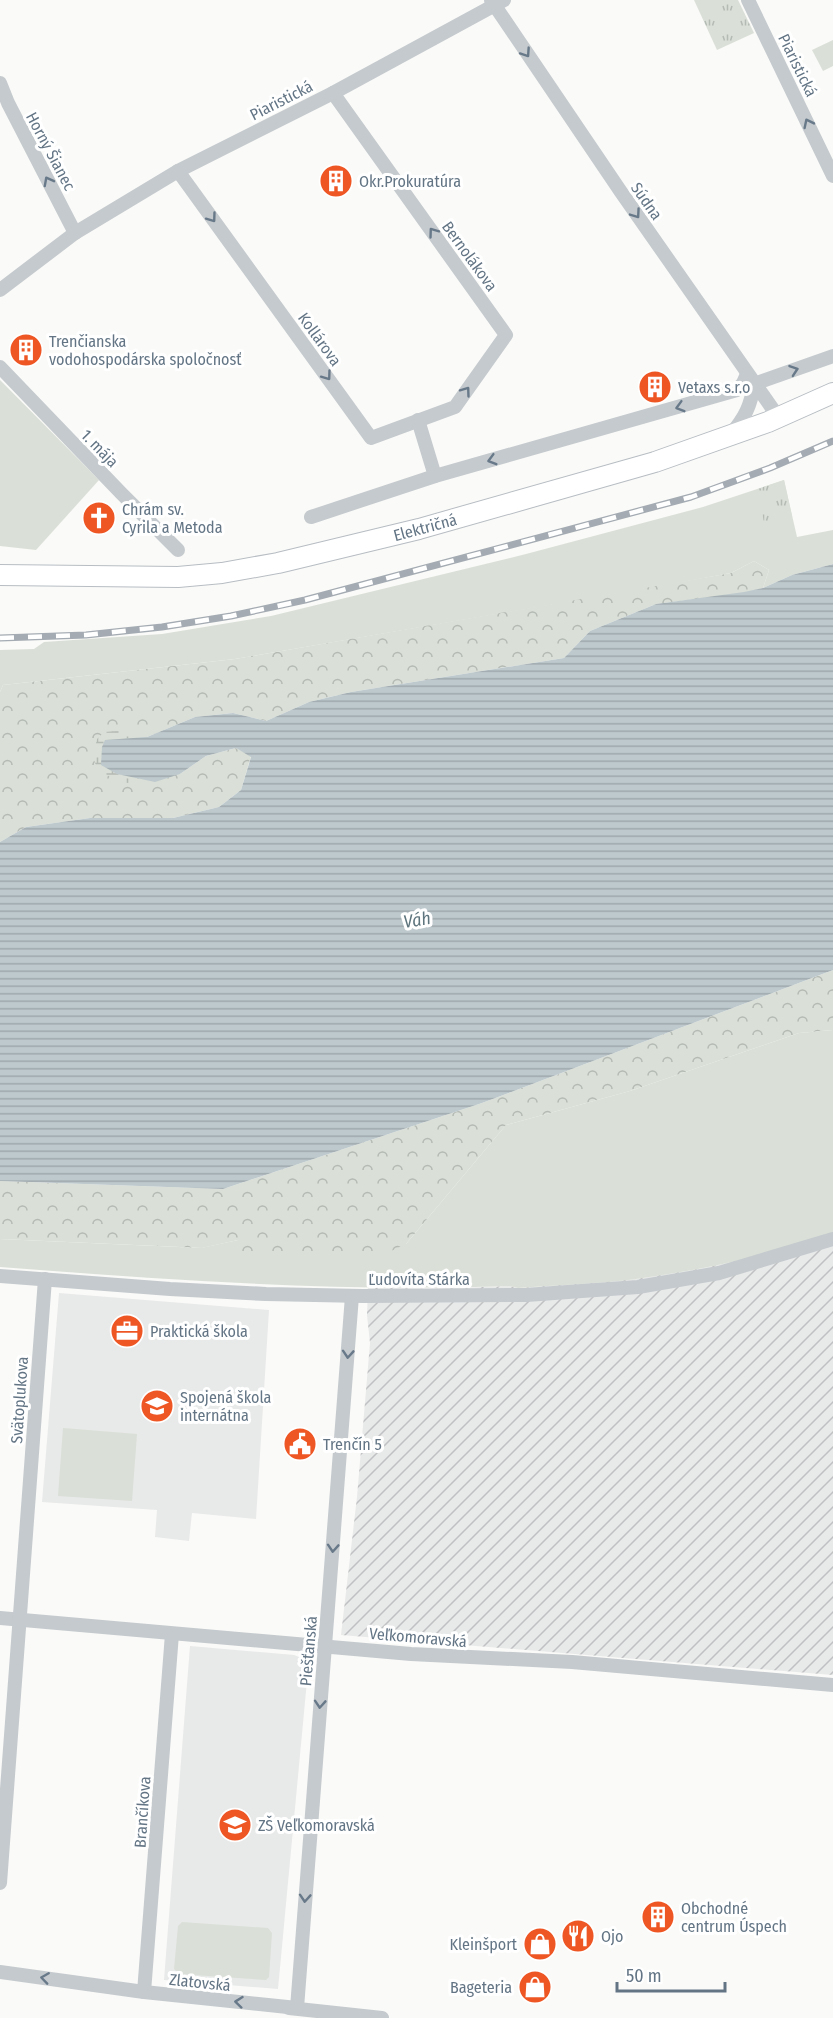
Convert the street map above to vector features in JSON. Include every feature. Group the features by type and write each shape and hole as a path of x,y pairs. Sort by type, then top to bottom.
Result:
{"main road":[{"name":"Električná","path":"0,574 178,577 248,570 457,518 655,462 779,418 833,393"}],"street":[{"name":"Piaristická","path":"748,0 833,176"},
{"name":"Piaristická","path":"0,290 75,233 178,171 333,93 496,2"},
{"name":"Súdna","path":"496,2 621,192 779,418"},
{"name":"Horný Šianec","path":"0,83 75,233"},
{"name":"Bernolákova","path":"333,93 506,335 455,407 418,420"},
{"name":"Kollárova","path":"178,171 371,438 418,420"},
{"path":"311,517 435,476 737,390 751,379 833,356"},
{"name":"1. mája","path":"0,367 120,493 178,550"},
{"path":"729,436 747,414 752,402 751,379"},
{"path":"418,420 435,476"},
{"name":"Ľudovíta Stárka","path":"0,1275 170,1289 266,1294 526,1295 638,1287 719,1273 833,1239"},
{"name":"Svätoplukova","path":"0,1882 45,1279"},
{"name":"Piešťanská","path":"297,2008 352,1296"},
{"name":"Veľkomoravská","path":"0,1618 411,1654 572,1662 833,1685"},
{"name":"Brančíkova","path":"144,1992 172,1634"},
{"name":"Zlatovská","path":"0,1972 144,1992 297,2008"},
{"name":"Zlatovská","path":"297,2008 289,2008 382,2018"}],"shaded area":[{"path":"833,1234 833,1675 341,1635 357,1497 370,1343 367,1315 368,1287 429,1289 508,1286 518,1288 635,1279 703,1268 786,1250"},
{"name":"Spojená škola internátna","path":"59,1293 269,1310 256,1519 192,1513 189,1541 155,1537 157,1510 42,1502"},
{"name":"ZŠ Veľkomoravská","path":"190,1646 294,1655 304,1659 308,1670 278,1989 164,1980"}],"green space":[{"path":"694,0 738,0 754,33 717,50"},
{"path":"833,40 833,66 823,71 812,50"},
{"path":"0,380 99,480 36,550 0,546"},
{"path":"784,480 797,537 833,530 833,564 792,575 763,588 769,570 754,561 731,573 666,585 235,659 3,685 0,692 0,650 34,649 44,642 162,634 271,616 526,554 703,507"},
{"path":"784,480 792,516 764,523 758,489"},
{"path":"754,561 769,570 763,588 744,593 656,604 590,631 564,658 351,692 309,702 266,721 233,713 195,717 147,737 180,774 206,756 236,748 251,756 241,790 219,807 173,818 90,818 26,827 0,842 0,692 3,685 235,659 731,573"},
{"path":"127,730 147,737 105,740 131,779 155,782 124,783 98,771 93,757 97,739 104,732"},
{"path":"833,970 833,1030 799,1033 630,1091 506,1125 406,1244 374,1259 242,1256 238,1240 202,1248 0,1239 0,1181 223,1189 482,1103"},
{"path":"833,1030 833,1234 785,1249 736,1261 636,1279 518,1288 508,1286 380,1287 254,1284 0,1267 0,1239 201,1248 238,1240 406,1244 506,1125 630,1091 799,1033"},
{"path":"63,1428 137,1434 132,1501 58,1496"},
{"path":"182,1922 268,1928 272,1933 269,1977 266,1980 179,1974 174,1969 178,1926"}],"water":[{"name":"Váh","path":"833,564 833,970 482,1103 223,1189 0,1181 0,842 26,827 90,818 173,818 219,807 241,790 251,757 236,748 206,756 180,774 155,782 117,774 101,765 102,747 105,740 147,737 195,717 233,713 266,721 309,702 351,692 564,658 590,631 656,604 763,588 792,575"}],"railway":[{"path":"0,638 86,635 162,627 231,616 305,600 691,497 770,468 833,441"}],"place":[{"name":"Okr.Prokuratúra","path":"336,181"},
{"name":"Trenčianska vodohospodárska spoločnosť","path":"26,350"},
{"name":"Vetaxs s.r.o","path":"655,387"},
{"name":"Chrám sv. Cyrila a Metoda","path":"99,518"},
{"name":"Praktická škola","path":"127,1331"},
{"name":"Spojená škola internátna","path":"157,1406"},
{"name":"Trenčín 5","path":"300,1444"},
{"name":"ZŠ Veľkomoravská","path":"235,1825"},
{"name":"Obchodné centrum Úspech","path":"658,1917"},
{"name":"Ojo","path":"578,1936"},
{"name":"Kleinšport","path":"540,1944"},
{"name":"Bageteria","path":"535,1987"}]}
